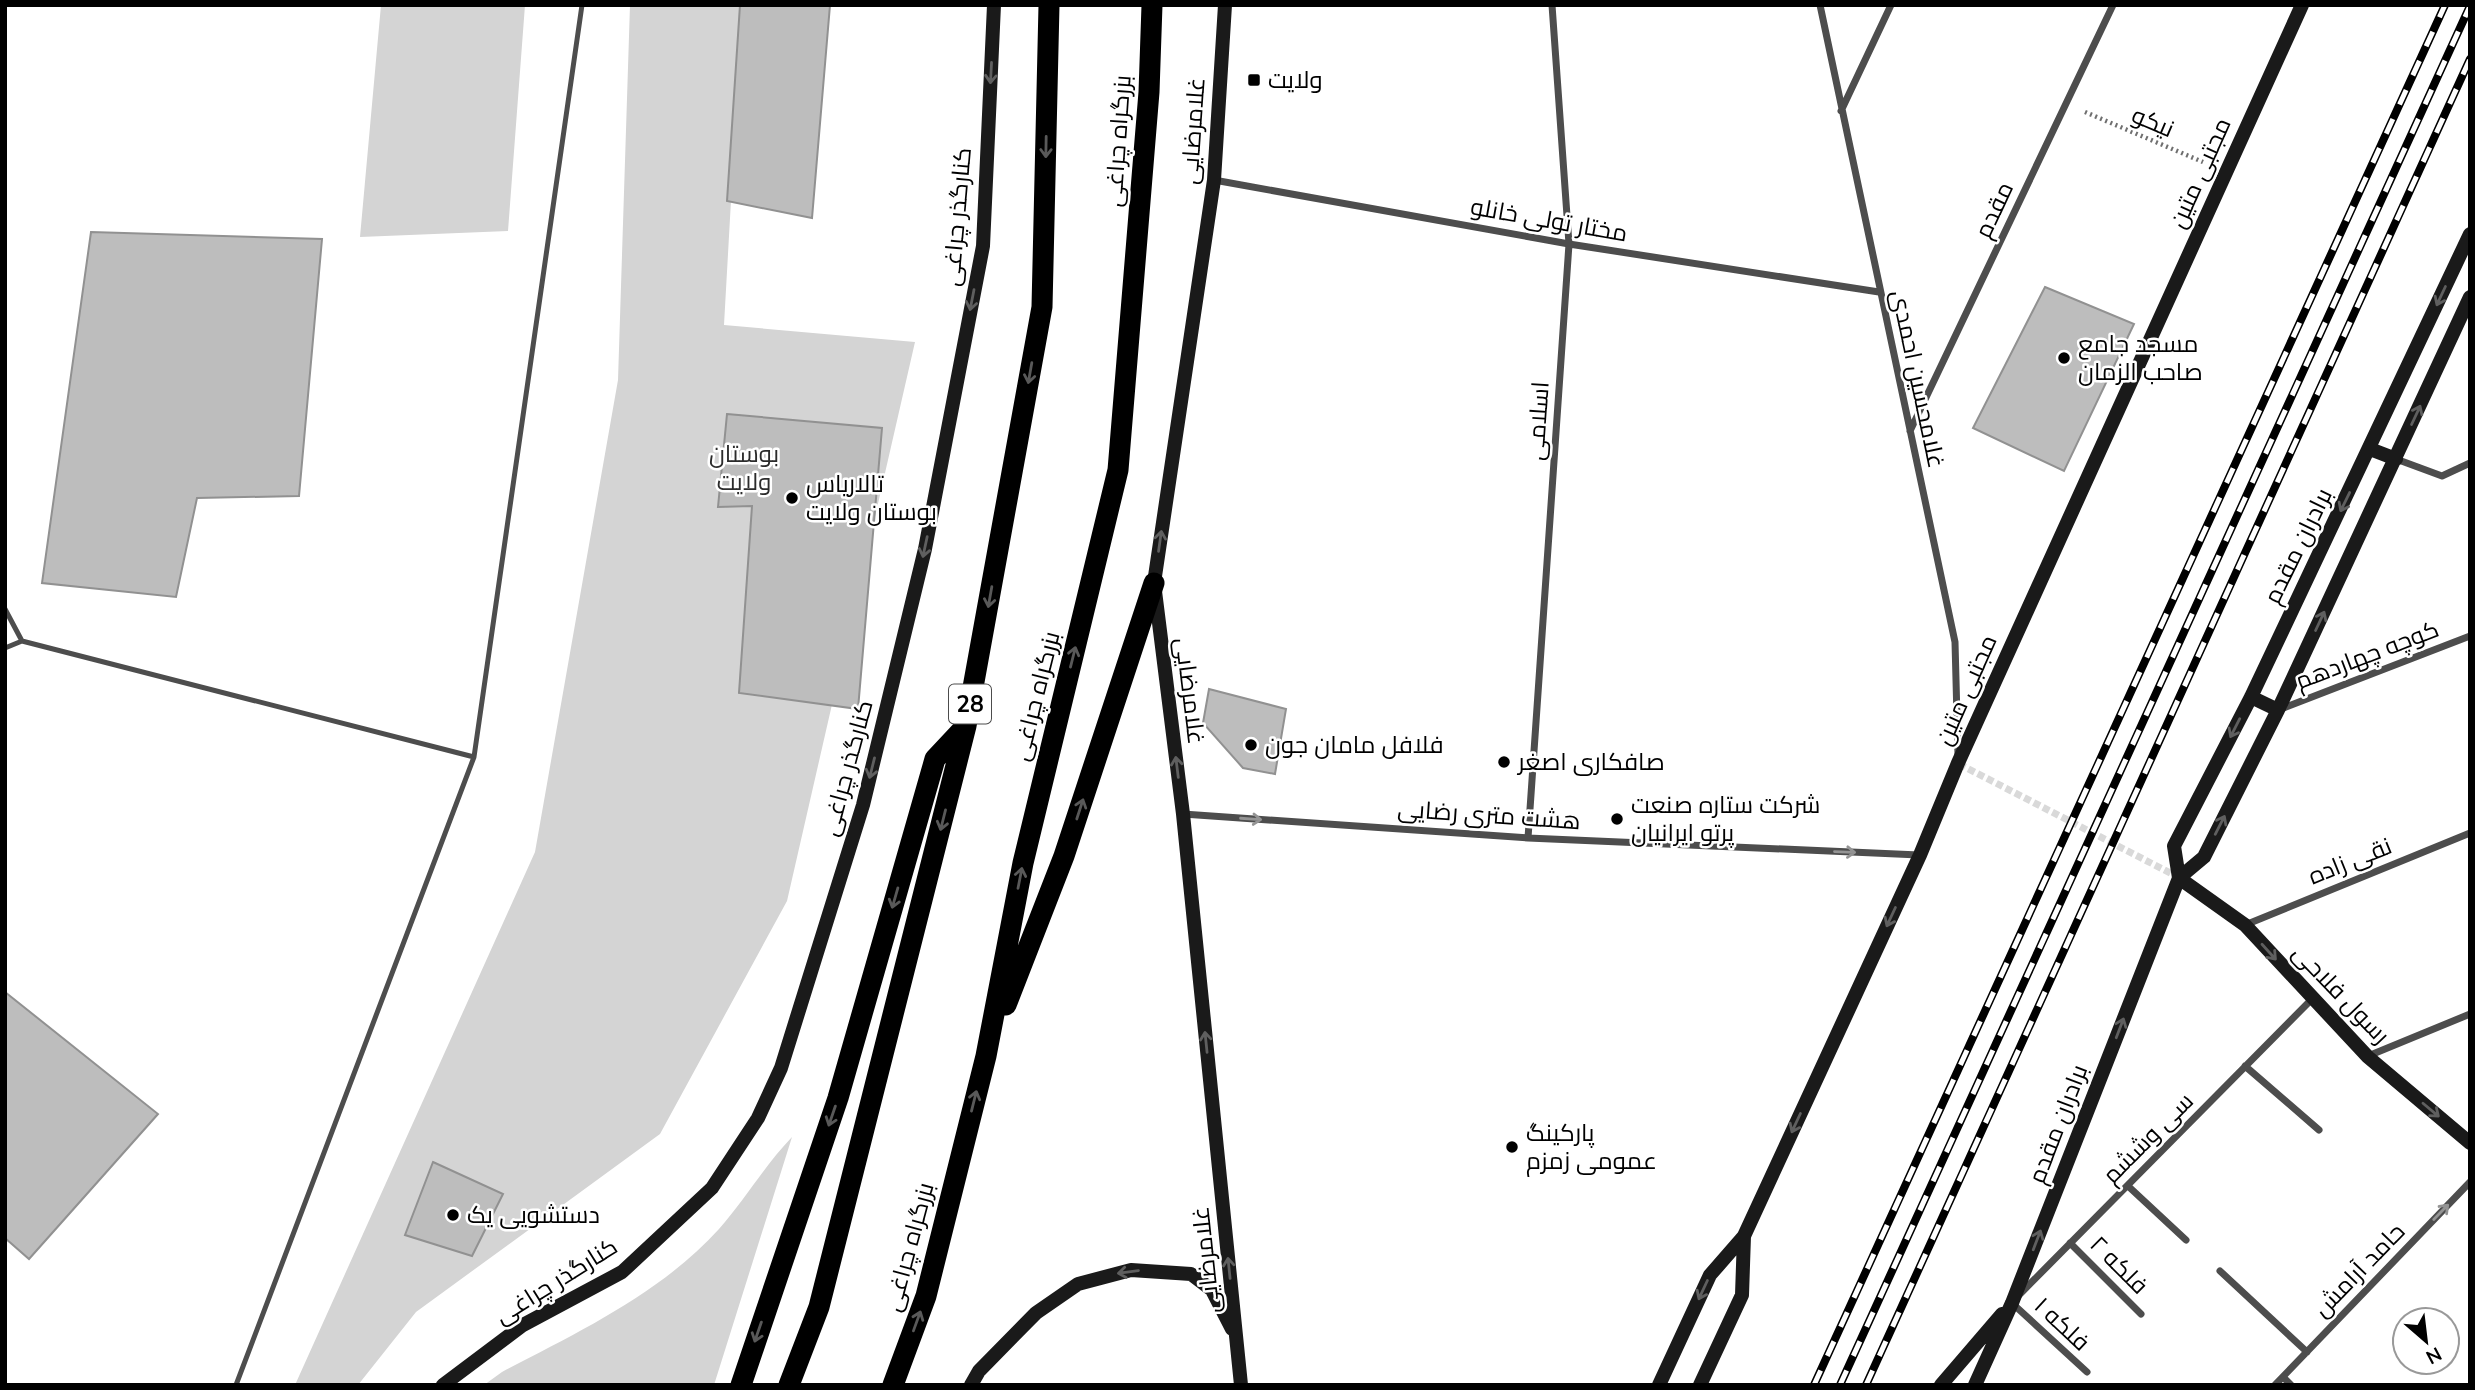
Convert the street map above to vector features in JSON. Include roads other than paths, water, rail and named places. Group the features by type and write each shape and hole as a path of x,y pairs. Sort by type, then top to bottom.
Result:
{"highway":[{"name":"28","path":"789,1385 820,1307 966,726 1042,307 1049,5"},
{"name":"بزرگراه چراغی","path":"893,1385 926,1296 986,1056 1023,863 1118,470 1149,92 1152,5"},
{"path":"986,1056 1064,856 1154,583"},
{"path":"740,1385 838,1098 935,759 966,726"}],"main road":[{"name":"کنارگذر چراغی","path":"443,1385 523,1325 622,1272 712,1188 758,1118 780,1068 863,805 925,549 983,246 994,5"},
{"name":"غلامرضایی","path":"1225,5 1214,180 1154,583 1183,814 1241,1385"},
{"name":"مجتبی متین","path":"1659,1385 1710,1275 1744,1236 1920,855 1958,763 2302,5"},
{"name":"برادران مقدم","path":"2179,878 2174,846 2250,698 2470,234"},
{"name":"برادران مقدم","path":"1975,1385 2012,1303 2179,878 2204,857 2278,710 2470,297"},
{"path":"2370,449 2396,459"},
{"path":"2250,698 2278,710"},
{"name":"رسول فلاحی","path":"2179,878 2245,925 2311,1000 2368,1057 2470,1143"},
{"path":"1700,1385 1742,1295 1744,1236"},
{"path":"971,1385 979,1371 1036,1313 1078,1284 1131,1270 1191,1274 1212,1290 1236,1336"},
{"path":"1941,1385 2012,1303"}],"street":[{"name":"اسلامی","path":"1528,838 1569,244 1552,5"},
{"name":"غلامحسین احمدی","path":"1820,5 1955,642 1958,763"},
{"path":"1841,112 1891,5"},
{"name":"مقدم","path":"1910,432 2113,5"},
{"name":"مختار تولی خانلو","path":"1214,180 1569,244 1880,292"},
{"path":"2396,459 2442,475 2470,463"},
{"name":"کوچه چهاردهم","path":"2278,710 2470,636"},
{"name":"هشت متری رضایی","path":"1183,814 1528,838 1920,855"},
{"name":"نقی زاده","path":"2245,925 2470,833"},
{"name":"سی وششم","path":"2012,1303 2311,1000"},
{"path":"2368,1057 2470,1014"},
{"path":"2245,1066 2319,1130"},
{"name":"حامد آرامش","path":"2275,1385 2470,1182"},
{"path":"2128,1186 2186,1240"},
{"name":"فلکه ۲","path":"2070,1244 2141,1314"},
{"path":"2220,1271 2307,1352"},
{"name":"فلکه ۱","path":"2012,1303 2087,1372"},
{"path":"2283,1377 2291,1385"}],"lane":[{"path":"236,1385 474,757 582,5"},
{"path":"5,609 22,641"},
{"path":"5,648 22,641 474,757"}],"tunnel":[{"path":"1959,764 2178,877"}],"railway":[{"path":"1814,1385 2445,5"},
{"path":"1840,1385 2470,6"},
{"path":"1866,1385 2470,59"}],"place":[{"name":"ولایت","path":"1254,80"},
{"name":"مسجد جامع صاحب الزمان","path":"2064,358"},
{"name":"تالاریاس بوستان ولایت","path":"792,498"},
{"name":"فلافل مامان جون","path":"1251,745"},
{"name":"صافکاری اصغر","path":"1504,762"},
{"name":"شرکت ستاره صنعت پرتو ایرانیان","path":"1617,819"},
{"name":"پارکینگ عمومی زمزم","path":"1512,1147"},
{"name":"دستشویی یک","path":"453,1215"}],"park label":[{"name":"بوستان ولایت","path":"744,468"}]}
